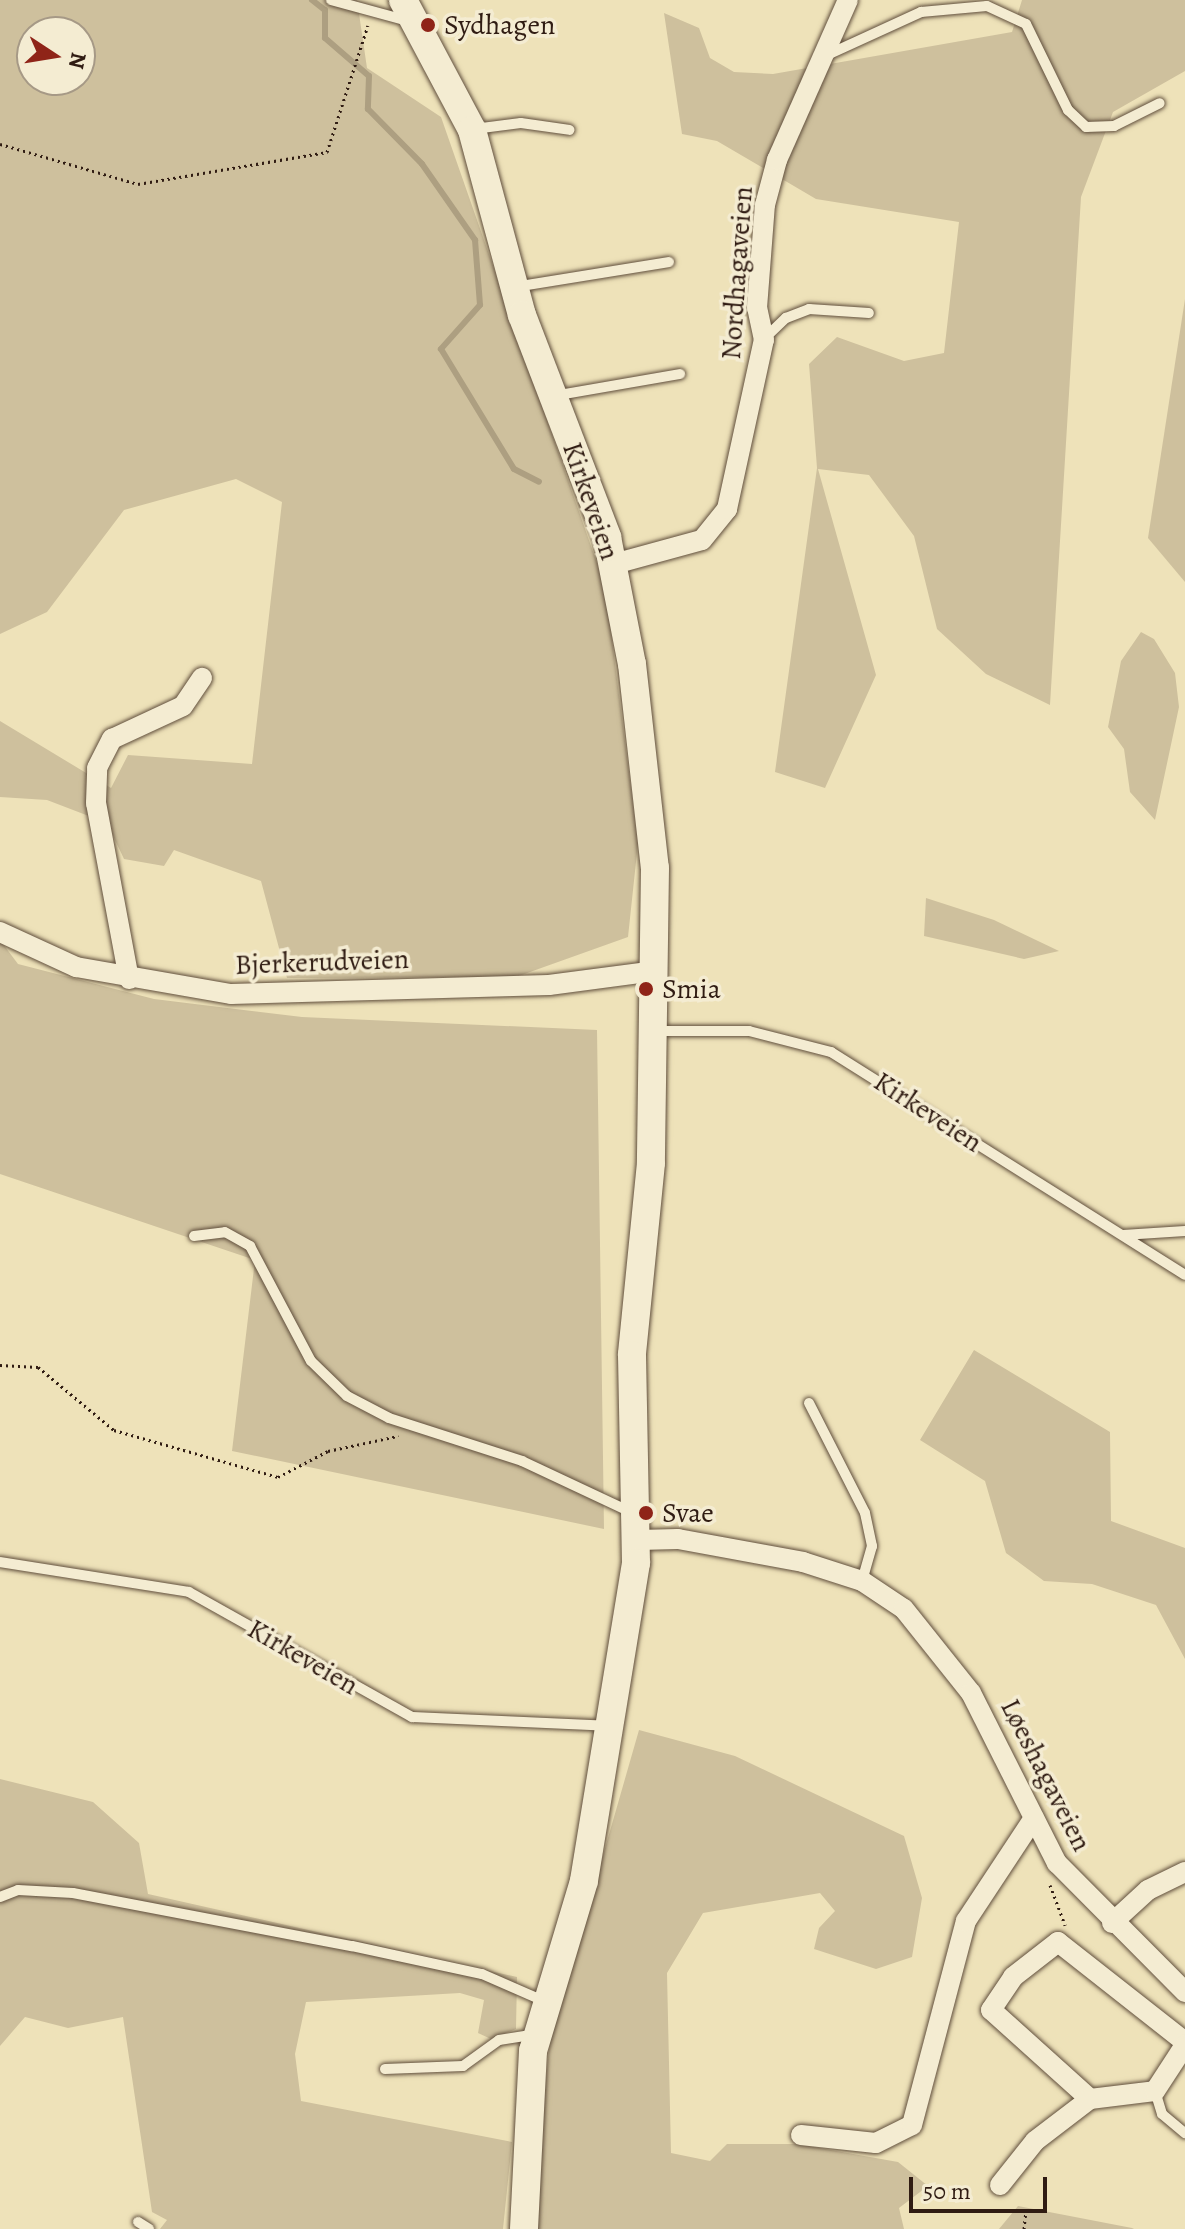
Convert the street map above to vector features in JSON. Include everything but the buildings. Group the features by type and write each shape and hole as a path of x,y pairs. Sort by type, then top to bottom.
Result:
{"main road":[{"name":"Kirkeveien","path":"409,11 472,130 513,287 614,564 649,800 656,971 651,1163 632,1355 638,1540 584,1881 536,2034 524,2229"}],"street":[{"name":"Nordhagaveien","path":"614,564 702,540 716,529 727,509 764,340 757,308 765,205 818,58 848,0"},
{"path":"129,979 96,803 97,768 112,739 183,706 202,678"},
{"name":"Bjerkerudveien","path":"0,932 76,967 129,979 231,994 549,985 656,971"},
{"name":"Løeshagaveien","path":"638,1540 678,1539 803,1562 862,1581 904,1609 971,1693 1057,1863 1112,1923 1185,1992"},
{"path":"801,2135 876,2143 912,2125 966,1921 1034,1818"},
{"path":"1112,1923 1148,1890 1185,1872"},
{"path":"1000,2185 1035,2141 1090,2099 1155,2091 1185,2043 1064,1943 1013,1977 991,2010 1090,2099"}],"lane":[{"path":"331,0 371,16 409,11"},
{"path":"818,58 921,12 987,6 1021,18 1068,110 1086,127 1114,126 1160,103"},
{"path":"472,130 521,123 570,130"},
{"path":"513,287 669,262"},
{"path":"764,340 786,318 809,309 869,313"},
{"path":"551,396 680,374"},
{"name":"Kirkeveien","path":"655,1031 749,1031 831,1052 1185,1275"},
{"path":"1123,1235 1185,1231"},
{"path":"194,1236 225,1232 250,1246 320,1373 370,1410 522,1461 608,1505 637,1512"},
{"path":"809,1403 865,1513 872,1546 862,1581"},
{"name":"Kirkeveien","path":"0,1562 189,1592 412,1717 610,1726"},
{"path":"0,1897 18,1890 73,1893 352,1946 491,1977 547,2002"},
{"path":"385,2069 463,2066 499,2040 536,2034"},
{"path":"1155,2091 1162,2114 1185,2133"},
{"path":"138,2222 149,2229"}],"path":[{"path":"0,144 138,184 327,152 371,16"},
{"path":"0,1365 38,1367 114,1430 278,1477 328,1451 399,1435 405,1422"},
{"path":"1057,1863 1049,1882 1066,1913 1064,1943"},
{"path":"1024,2229 1026,2211"}],"shaded area":[{"path":"0,0 357,0 367,68 441,117 605,586 638,843 628,937 516,977 287,978 261,881 174,850 164,866 124,859 107,823 47,800 0,797 0,721 111,788 128,755 252,764 282,502 236,479 124,510 47,612 0,634"},
{"path":"1022,0 1185,0 1185,71 1113,112 1081,197 1050,705 986,674 937,629 914,536 869,475 818,469 876,675 825,788 775,772 817,468 809,364 837,337 904,361 944,353 959,222 816,199 717,141 682,134 664,13 699,28 710,58 734,72 773,74 1012,32"},
{"path":"1185,299 1185,582 1148,538"},
{"path":"1141,632 1154,639 1175,673 1179,707 1155,820 1130,792 1124,749 1108,727 1121,661"},
{"path":"926,898 994,920 1059,951 1024,959 924,936"},
{"path":"0,940 18,964 154,999 302,1017 597,1030 604,1529 232,1451 255,1260 0,1174"},
{"path":"974,1350 1110,1432 1111,1521 1185,1548 1185,1659 1156,1605 1092,1584 1044,1581 1006,1553 985,1481 920,1440"},
{"path":"639,1730 735,1756 904,1836 922,1898 912,1957 876,1969 814,1949 819,1928 835,1911 820,1893 703,1913 667,1973 671,2153 710,2161 727,2144 797,2144 898,2162 928,2186 899,2208 904,2229 531,2229 550,2040"},
{"path":"0,1779 93,1802 139,1843 148,1894 517,1977 516,2029 491,2039 478,2033 484,2000 460,1993 306,2002 295,2054 301,2101 512,2142 503,2229 160,2229 167,2220 152,2212 123,2017 68,2028 25,2017 0,2046"},
{"path":"1018,2206 1132,2228 1134,2229 999,2229"}],"waterway":[{"path":"312,0 325,10 325,38 369,76 368,109 422,164 475,240 480,305 441,349 514,469 539,482"}],"place":[{"name":"Sydhagen","path":"428,25"},
{"name":"Smia","path":"646,989"},
{"name":"Svae","path":"646,1513"}]}
